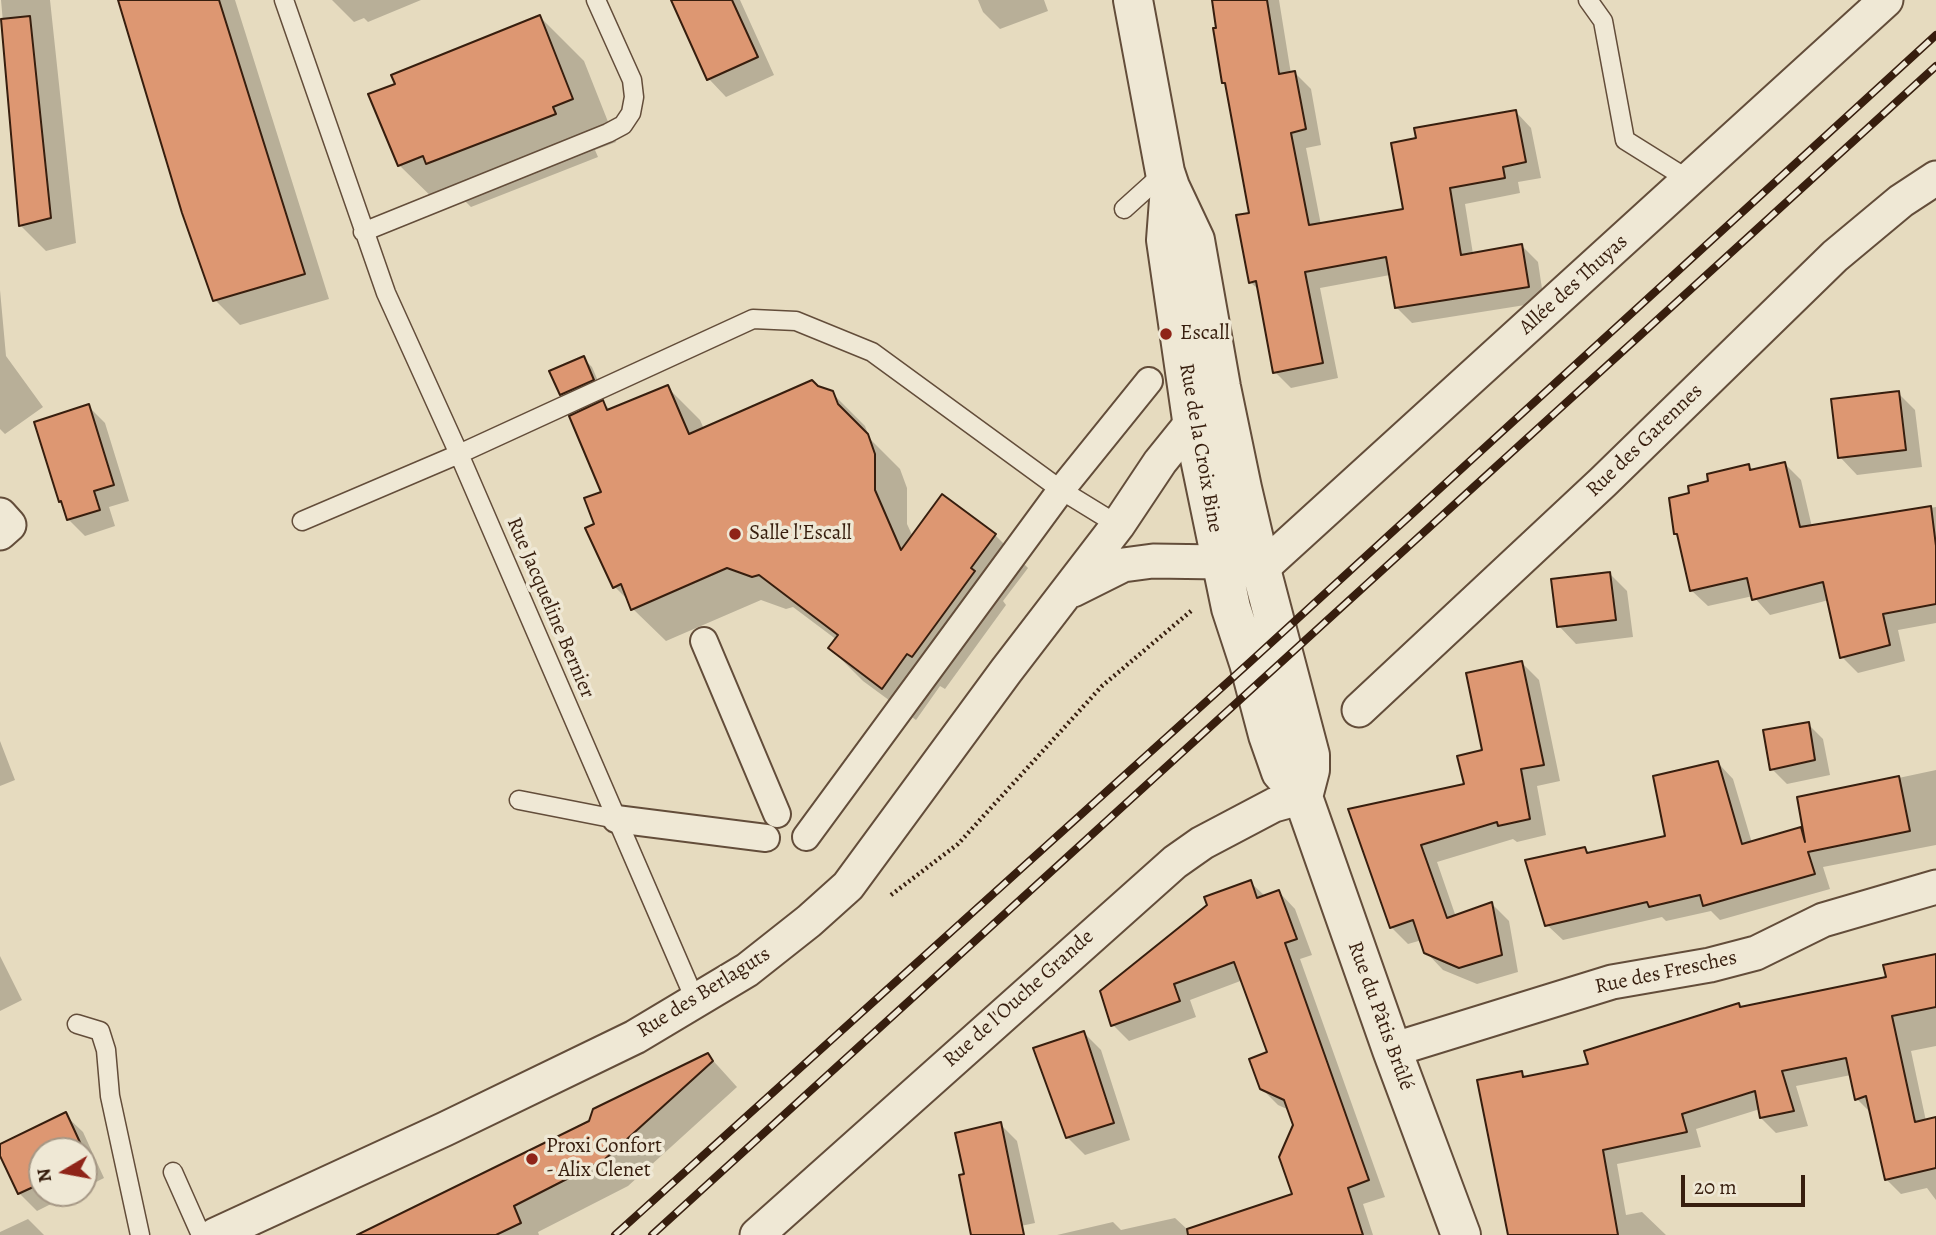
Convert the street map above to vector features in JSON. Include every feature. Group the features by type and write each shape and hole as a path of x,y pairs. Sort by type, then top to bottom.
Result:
{"street":[{"name":"Rue de la Croix Bine","path":"1133,0 1167,180 1166,240 1192,420 1231,608 1250,663"},
{"name":"Allée des Thuyas","path":"1265,585 1689,180 1886,0"},
{"name":"Rue des Garennes","path":"1359,710 1603,482 1835,256 1901,201 1936,178"},
{"name":"Rue de la Croix Bine","path":"1167,180 1195,240 1221,387 1265,585"},
{"path":"806,837 1061,490 1149,381"},
{"name":"Rue des Berlaguts","path":"215,1235 575,1068 635,1037 747,970 831,903 848,886 1006,671 1118,525 1160,462 1221,387"},
{"path":"0,515 9,526 0,533"},
{"name":"Rue des Berlaguts","path":"1067,593 1123,565 1153,561 1221,562"},
{"path":"1265,585 1310,755 1310,770 1303,797"},
{"path":"704,641 777,814"},
{"name":"Rue du Pâtis Brûlé","path":"1250,663 1280,772 1303,797 1392,1050 1461,1235"},
{"name":"Rue de l'Ouche Grande","path":"757,1235 1175,862 1202,843 1274,805 1303,797"},
{"path":"616,819 766,838"},
{"name":"Rue des Fresches","path":"1392,1050 1612,982 1710,965 1756,953 1823,920 1936,887"}],"lane":[{"name":"Rue Jacqueline Bernier","path":"284,0 386,293 459,454 696,1002"},
{"path":"363,232 623,125 631,113 634,97 632,80 596,0"},
{"path":"1588,0 1603,21 1625,141 1689,180"},
{"path":"1124,209 1167,180"},
{"path":"302,521 459,454 753,319 796,321 872,352 1061,490 1118,525"},
{"path":"519,800 616,819"},
{"path":"77,1024 100,1031 106,1050 110,1096 140,1235"},
{"path":"173,1172 201,1235"}],"path":[{"path":"831,903 852,911 866,910 882,902 958,844 1102,686 1193,610"}],"building":[{"path":"118,0 219,0 305,274 213,301 182,213"},
{"path":"671,0 732,0 758,57 707,80"},
{"path":"1212,0 1267,0 1279,74 1295,71 1306,129 1291,133 1309,225 1403,209 1391,143 1416,138 1414,128 1516,110 1526,162 1503,167 1505,178 1450,188 1461,255 1522,244 1529,287 1395,308 1386,257 1305,272 1323,363 1273,373 1256,281 1249,283 1236,215 1249,213 1225,83 1222,83 1213,28 1216,28"},
{"path":"540,15 573,99 553,107 556,114 426,164 423,156 398,166 368,94 395,84 391,75"},
{"path":"30,16 51,218 19,226 1,19"},
{"path":"584,356 594,380 560,395 549,371"},
{"name":"Salle l'Escall","path":"812,380 818,386 833,391 838,404 868,434 875,454 875,490 901,550 942,494 996,534 971,568 975,571 912,657 907,654 882,689 828,648 838,635 759,575 752,577 727,568 631,610 621,584 613,588 585,528 594,524 584,498 601,492 569,416 603,400 607,410 668,385 689,434"},
{"path":"1899,391 1906,450 1838,458 1831,399"},
{"path":"89,404 114,485 94,491 100,510 67,520 34,422"},
{"path":"1785,462 1800,527 1931,506 1936,546 1936,604 1883,614 1890,645 1840,658 1823,582 1752,600 1747,578 1690,591 1677,534 1674,534 1669,498 1689,493 1688,486 1708,481 1707,474 1749,464 1750,470"},
{"path":"1610,572 1616,620 1557,627 1551,579"},
{"path":"1522,661 1544,765 1521,769 1530,819 1498,826 1497,822 1421,845 1447,918 1492,902 1502,955 1459,968 1424,953 1413,920 1390,928 1348,809 1464,784 1457,756 1482,750 1466,673"},
{"path":"1809,722 1815,760 1770,770 1763,730"},
{"path":"1718,761 1742,844 1801,827 1805,842 1797,797 1899,776 1910,831 1808,852 1815,874 1703,906 1700,895 1649,907 1647,902 1545,926 1525,860 1585,847 1587,853 1665,836 1653,776"},
{"path":"1251,880 1257,898 1279,890 1297,939 1285,943 1369,1180 1348,1188 1363,1235 1188,1235 1187,1229 1292,1194 1279,1157 1293,1125 1284,1100 1260,1089 1249,1059 1267,1052 1234,962 1174,984 1180,1001 1111,1026 1100,991 1207,905 1204,897"},
{"path":"1936,954 1936,1007 1892,1016 1915,1122 1936,1117 1936,1168 1885,1180 1866,1096 1855,1100 1846,1058 1782,1071 1794,1111 1760,1118 1755,1091 1682,1114 1687,1132 1603,1150 1618,1235 1508,1235 1477,1080 1522,1071 1523,1077 1588,1064 1584,1051 1739,1003 1740,1007 1886,977 1883,965"},
{"path":"1084,1031 1114,1123 1066,1138 1033,1048"},
{"path":"708,1053 713,1061 604,1160 514,1206 521,1223 496,1235 357,1235 589,1121 593,1109"},
{"path":"66,1112 78,1137 28,1137 28,1189 18,1194 0,1156 0,1144"},
{"path":"1001,1122 1024,1235 971,1235 959,1175 964,1174 955,1133"}],"railway":[{"path":"615,1235 1249,663 1936,35"},
{"path":"652,1235 1936,66"}],"place":[{"name":"Escall","path":"1166,334"},
{"name":"Salle l'Escall","path":"735,534"},
{"name":"Proxi Confort - Alix Clenet","path":"532,1159"}]}
